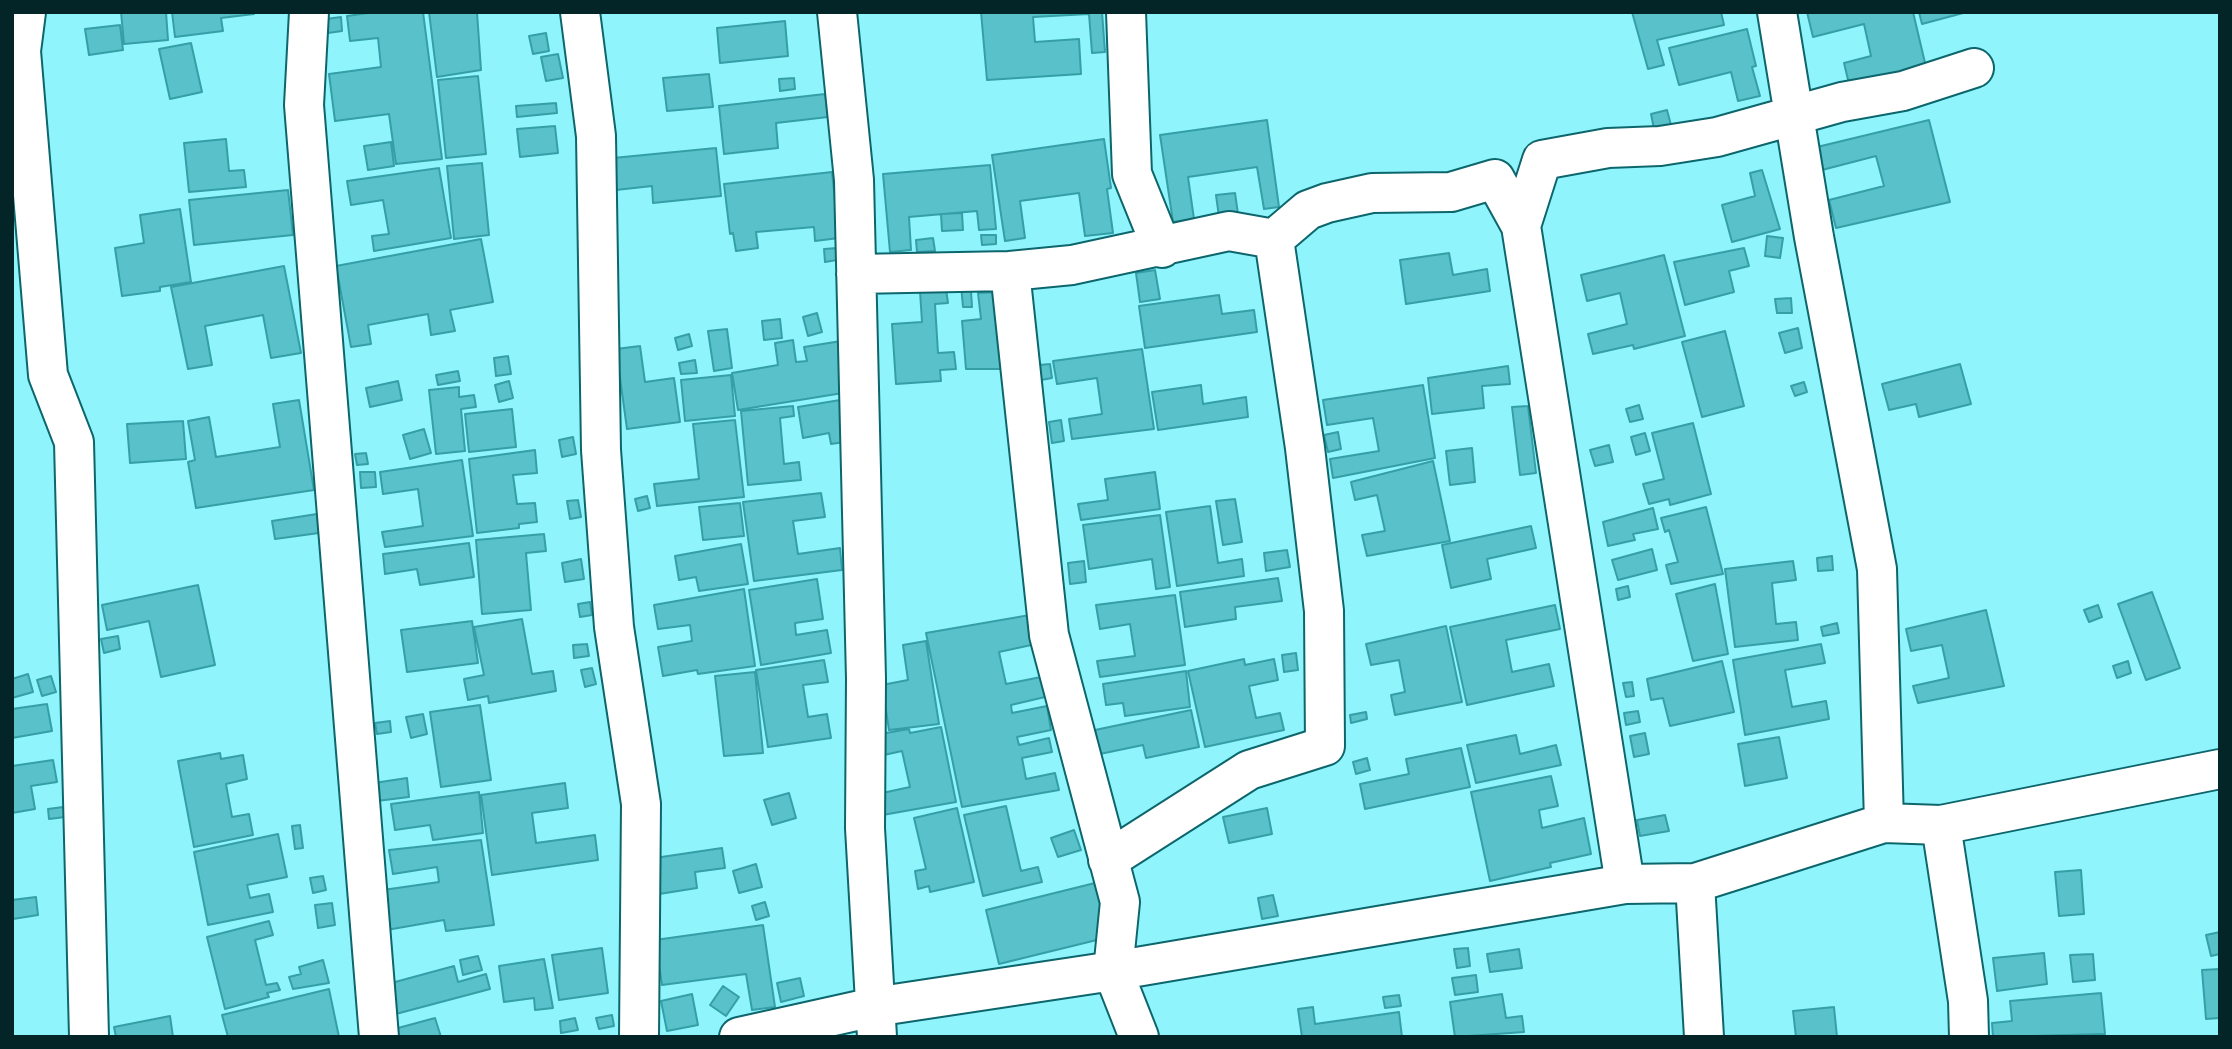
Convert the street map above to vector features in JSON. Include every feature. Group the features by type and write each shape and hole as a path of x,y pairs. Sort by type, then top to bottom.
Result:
{"street":[{"path":"26,12 22,51 48,375 74,442 89,1037"},
{"path":"309,12 304,105 379,1037"},
{"path":"580,12 596,136 601,450 614,627 641,804 639,1037"},
{"path":"837,12 854,180 866,680 865,828 876,1022"},
{"path":"1126,12 1132,174 1162,248"},
{"path":"1777,12 1814,237 1877,569 1884,823"},
{"path":"1521,226 1542,160 1608,148 1660,146 1717,137 1794,115 1903,91 1974,68"},
{"path":"1274,239 1308,210 1327,204 1372,193 1451,192 1495,179 1521,226 1625,884"},
{"path":"856,274 1010,271 1072,265 1162,248 1229,231 1274,239"},
{"path":"1108,860 1249,770 1325,746 1324,611 1305,448 1274,239"},
{"path":"1010,271 1049,635 1120,902 1113,971 1139,1037"},
{"path":"739,1037 876,1022 1113,971 1625,884 1695,883 1884,823 1941,825 2220,769"},
{"path":"1941,825 1968,1001 1969,1037"},
{"path":"1695,883 1704,1037"}],"building":[{"path":"121,12 166,12 168,40 124,44"},
{"path":"172,12 254,14 221,18 223,31 175,37"},
{"path":"375,12 423,12 442,159 396,164 389,114 335,121 329,74 381,67 378,38 350,41 347,16"},
{"path":"429,12 477,12 481,70 437,77"},
{"path":"981,12 1102,12 1105,52 1092,53 1089,14 1033,17 1035,42 1079,39 1081,74 987,80"},
{"path":"1632,12 1721,12 1724,25 1657,40 1664,65 1648,69"},
{"path":"1807,12 1913,12 1926,67 1850,88 1844,63 1871,56 1864,24 1813,37"},
{"path":"1919,12 1967,12 1922,24"},
{"path":"341,17 342,31 321,34 319,20"},
{"path":"785,21 788,56 720,63 717,28"},
{"path":"120,25 123,50 89,55 85,29"},
{"path":"1747,29 1756,66 1752,67 1760,96 1738,101 1731,72 1679,85 1669,48"},
{"path":"546,33 549,51 533,54 529,36"},
{"path":"191,43 202,92 170,99 159,49"},
{"path":"558,54 563,78 546,81 541,57"},
{"path":"709,74 713,107 667,111 663,78"},
{"path":"478,76 486,154 446,158 438,80"},
{"path":"794,78 795,89 780,91 779,79"},
{"path":"825,94 828,117 776,123 778,148 724,154 719,106"},
{"path":"556,103 557,113 517,117 516,106"},
{"path":"1667,110 1671,125 1654,129 1651,114"},
{"path":"1267,120 1279,207 1264,209 1257,167 1188,177 1194,219 1173,222 1160,135"},
{"path":"1929,120 1950,202 1836,228 1829,200 1884,186 1876,156 1822,170 1817,147"},
{"path":"555,126 558,153 520,157 517,129"},
{"path":"226,139 229,171 244,170 246,187 189,192 184,143"},
{"path":"1104,139 1111,188 1107,189 1113,233 1085,236 1079,193 1020,201 1025,238 1005,241 992,155"},
{"path":"391,142 394,166 368,170 364,146"},
{"path":"716,148 721,196 653,203 652,186 616,190 613,158"},
{"path":"482,163 489,235 454,239 447,166"},
{"path":"990,165 996,229 979,230 977,211 909,217 911,250 890,252 883,174"},
{"path":"439,168 451,238 374,251 372,236 389,234 383,200 351,205 347,181"},
{"path":"1762,170 1780,229 1732,242 1722,205 1755,196 1750,173"},
{"path":"832,172 839,238 815,241 814,227 756,232 758,248 736,251 733,233 730,234 724,184"},
{"path":"288,190 293,235 194,245 189,200"},
{"path":"1235,193 1238,214 1219,217 1216,195"},
{"path":"180,209 191,282 160,287 160,291 122,296 115,248 144,243 140,215"},
{"path":"962,213 963,230 942,231 941,214"},
{"path":"981,235 996,235 996,244 982,245"},
{"path":"1767,236 1783,238 1780,258 1765,256"},
{"path":"933,238 935,251 917,252 916,240"},
{"path":"481,239 493,302 450,310 455,331 431,335 428,314 368,325 371,344 351,347 336,266"},
{"path":"837,248 837,260 825,262 824,249"},
{"path":"1744,248 1749,266 1729,271 1734,292 1685,305 1674,262"},
{"path":"1449,253 1453,275 1487,269 1490,291 1406,304 1400,260"},
{"path":"1664,255 1685,336 1634,349 1633,345 1593,354 1588,334 1627,324 1620,293 1587,301 1581,275"},
{"path":"284,266 301,353 271,358 263,315 205,326 212,365 188,369 171,287"},
{"path":"1155,270 1160,299 1140,302 1136,273"},
{"path":"961,285 971,291 972,307 963,307"},
{"path":"946,289 948,303 935,304 938,353 954,352 956,369 940,370 941,381 896,384 892,324 922,322 920,291"},
{"path":"999,292 1006,369 966,369 962,321 981,319 978,293"},
{"path":"1219,295 1222,314 1254,310 1257,332 1145,348 1139,306"},
{"path":"1791,298 1792,313 1777,313 1775,299"},
{"path":"817,313 822,332 808,336 803,317"},
{"path":"780,319 782,338 764,340 762,321"},
{"path":"1798,328 1802,348 1785,353 1779,333"},
{"path":"727,329 732,368 714,371 708,331"},
{"path":"1725,331 1744,406 1702,417 1682,342"},
{"path":"689,334 692,346 678,350 675,338"},
{"path":"793,340 796,362 807,361 804,347 841,341 849,392 738,410 732,373 778,365 775,343"},
{"path":"640,346 645,382 674,378 680,422 627,429 616,349"},
{"path":"1142,349 1154,429 1072,439 1069,419 1102,414 1097,378 1057,384 1053,361"},
{"path":"508,356 511,374 496,376 494,358"},
{"path":"695,360 697,373 681,374 679,363"},
{"path":"1050,364 1052,378 1041,380 1039,365"},
{"path":"1960,364 1971,404 1919,417 1916,404 1889,410 1882,384"},
{"path":"1508,366 1510,384 1482,386 1484,408 1432,414 1428,378"},
{"path":"458,371 460,381 438,385 436,375"},
{"path":"731,375 735,416 685,421 681,380"},
{"path":"398,381 402,400 370,407 366,388"},
{"path":"509,381 513,398 499,402 495,385"},
{"path":"1804,382 1807,392 1795,396 1791,386"},
{"path":"1201,385 1203,404 1246,397 1248,417 1158,430 1152,392"},
{"path":"1423,385 1435,458 1333,478 1330,459 1379,451 1373,418 1327,425 1323,400"},
{"path":"459,387 459,397 474,395 476,407 461,409 465,451 436,454 429,390"},
{"path":"846,399 851,441 831,444 829,433 803,438 798,407"},
{"path":"299,400 314,490 196,508 188,462 195,460 188,421 209,417 216,457 280,447 273,404"},
{"path":"1639,405 1643,419 1630,422 1626,409"},
{"path":"793,406 794,416 780,418 784,464 799,462 801,480 748,485 741,411"},
{"path":"1528,406 1536,473 1520,475 1512,407"},
{"path":"512,409 516,447 469,452 465,414"},
{"path":"735,420 744,497 657,506 654,484 699,479 693,424"},
{"path":"1061,420 1064,441 1052,443 1049,422"},
{"path":"183,421 186,459 130,463 127,424"},
{"path":"1693,423 1711,494 1670,505 1669,499 1649,504 1643,484 1664,479 1652,433"},
{"path":"424,429 431,453 410,459 403,435"},
{"path":"1338,432 1341,449 1328,452 1324,435"},
{"path":"1645,433 1650,451 1636,455 1631,437"},
{"path":"573,437 576,454 562,457 559,440"},
{"path":"1609,445 1613,462 1595,466 1590,450"},
{"path":"1472,448 1475,482 1450,485 1446,451"},
{"path":"535,450 537,473 513,475 517,504 535,503 537,522 519,524 519,528 477,533 469,459"},
{"path":"366,453 368,464 357,465 355,454"},
{"path":"462,460 473,536 385,547 382,532 423,526 418,489 383,494 380,472"},
{"path":"1433,461 1450,541 1367,556 1362,535 1385,531 1377,495 1355,500 1351,482"},
{"path":"360,472 375,472 376,487 361,488"},
{"path":"1155,472 1160,509 1081,520 1078,504 1108,500 1105,479"},
{"path":"821,493 825,517 793,521 798,554 840,548 842,570 754,581 743,502"},
{"path":"647,496 650,508 638,511 635,499"},
{"path":"1235,499 1242,542 1223,545 1216,501"},
{"path":"578,500 581,517 570,519 567,501"},
{"path":"740,503 744,536 703,540 699,507"},
{"path":"1210,506 1218,563 1242,559 1244,576 1177,586 1166,512"},
{"path":"1706,507 1723,574 1671,584 1666,565 1678,562 1669,530 1665,532 1661,518"},
{"path":"1653,508 1658,529 1633,534 1635,540 1608,546 1603,522"},
{"path":"317,514 319,533 275,539 272,521"},
{"path":"1160,515 1170,587 1156,589 1152,559 1089,569 1083,525"},
{"path":"1531,526 1536,548 1487,559 1491,579 1451,588 1442,545"},
{"path":"544,534 546,551 526,553 531,610 482,614 476,540"},
{"path":"469,543 474,577 420,585 417,569 385,574 383,554"},
{"path":"741,544 748,584 699,591 696,577 679,580 675,556"},
{"path":"1652,549 1657,570 1618,580 1612,560"},
{"path":"1287,550 1290,567 1266,571 1264,553"},
{"path":"1832,556 1833,570 1818,571 1817,558"},
{"path":"581,559 584,579 565,582 562,563"},
{"path":"1084,561 1086,582 1070,584 1068,563"},
{"path":"1793,561 1796,580 1772,583 1776,624 1796,622 1798,640 1735,647 1725,569"},
{"path":"1278,578 1282,601 1235,607 1236,619 1185,627 1180,592"},
{"path":"817,579 823,619 795,623 796,635 827,630 831,653 761,665 749,590"},
{"path":"1715,584 1728,654 1693,661 1676,594"},
{"path":"198,585 215,665 161,677 149,621 107,630 102,605"},
{"path":"1628,586 1630,597 1618,600 1616,589"},
{"path":"744,589 755,666 698,674 697,670 663,676 658,647 692,641 690,625 658,629 654,605"},
{"path":"2152,592 2180,668 2146,680 2118,604"},
{"path":"1175,595 1185,665 1100,677 1097,661 1135,656 1130,624 1100,629 1096,605"},
{"path":"590,602 592,615 580,617 578,604"},
{"path":"1555,605 1560,629 1506,640 1512,672 1549,664 1554,686 1467,705 1450,627"},
{"path":"2098,605 2102,617 2089,622 2084,610"},
{"path":"1986,610 2004,686 1918,703 1913,686 1949,678 1942,645 1911,651 1906,629"},
{"path":"1030,615 1036,644 999,652 1006,684 1041,677 1045,697 1011,705 1012,713 1047,706 1051,730 1017,737 1019,745 1049,738 1052,752 1022,758 1026,779 1055,773 1059,790 962,807 926,633"},
{"path":"522,619 532,674 553,671 556,691 489,703 488,696 468,700 464,679 484,675 474,627"},
{"path":"472,621 478,663 407,672 401,630"},
{"path":"1837,623 1839,633 1823,636 1821,627"},
{"path":"1446,626 1462,702 1395,715 1391,695 1405,692 1399,660 1371,665 1366,644"},
{"path":"118,636 120,649 104,653 101,639"},
{"path":"926,641 939,724 889,730 882,685 908,680 903,645"},
{"path":"587,644 589,656 574,658 573,645"},
{"path":"1821,644 1825,663 1785,670 1792,707 1826,701 1829,719 1745,735 1733,660"},
{"path":"1296,653 1298,670 1284,672 1282,655"},
{"path":"1244,659 1245,665 1274,659 1278,680 1249,686 1256,718 1280,713 1284,730 1205,747 1188,671"},
{"path":"824,660 828,682 803,685 808,717 827,714 831,738 768,747 756,670"},
{"path":"1722,661 1734,712 1670,726 1663,698 1651,700 1647,679"},
{"path":"2128,661 2131,673 2117,678 2113,666"},
{"path":"592,668 596,684 585,687 581,670"},
{"path":"1186,671 1190,707 1125,716 1123,703 1106,705 1103,684"},
{"path":"755,672 763,753 724,756 715,676"},
{"path":"28,674 33,692 12,698 12,679"},
{"path":"51,676 56,692 42,696 37,680"},
{"path":"1632,682 1634,696 1626,697 1623,683"},
{"path":"47,704 52,731 12,738 12,709"},
{"path":"480,705 491,780 441,787 430,712"},
{"path":"1191,710 1199,747 1146,758 1143,745 1100,754 1095,730"},
{"path":"1638,711 1640,722 1626,725 1624,713"},
{"path":"1366,712 1367,719 1351,723 1350,715"},
{"path":"423,714 427,734 411,738 406,717"},
{"path":"390,721 391,732 377,734 375,723"},
{"path":"941,727 956,802 877,816 873,795 910,787 902,751 884,755 880,734 909,729 910,733"},
{"path":"1645,733 1649,754 1634,757 1630,736"},
{"path":"1516,735 1520,754 1556,745 1561,765 1476,783 1467,745"},
{"path":"1779,737 1787,778 1745,786 1738,744"},
{"path":"1461,748 1470,787 1365,809 1360,784 1409,774 1406,759"},
{"path":"220,753 221,759 243,755 247,779 226,784 232,817 249,814 253,835 194,847 178,761"},
{"path":"1367,758 1370,770 1356,774 1353,762"},
{"path":"53,760 57,782 31,786 35,809 12,813 12,766"},
{"path":"1551,776 1558,806 1539,810 1542,828 1584,818 1591,854 1550,863 1551,867 1490,881 1471,792"},
{"path":"407,778 409,797 377,801 374,783"},
{"path":"565,783 568,808 532,813 536,843 595,835 598,860 492,875 481,795"},
{"path":"479,792 483,833 433,840 430,825 395,830 391,804"},
{"path":"789,793 796,818 772,825 764,800"},
{"path":"1006,806 1021,871 1038,867 1042,882 983,896 964,815"},
{"path":"63,807 65,817 49,819 48,809"},
{"path":"957,808 974,882 930,892 929,886 918,889 915,871 926,869 914,818"},
{"path":"1267,808 1272,834 1229,843 1223,817"},
{"path":"1665,815 1669,831 1640,836 1637,820"},
{"path":"300,825 303,848 295,849 292,826"},
{"path":"1074,830 1081,850 1058,857 1051,838"},
{"path":"278,834 287,877 247,885 250,898 269,894 273,912 208,925 194,852"},
{"path":"481,840 494,925 446,931 444,920 375,932 383,890 439,882 437,867 393,874 389,850"},
{"path":"722,848 725,868 695,872 697,888 653,895 648,859"},
{"path":"756,864 762,887 739,893 733,871"},
{"path":"2081,870 2084,914 2059,916 2055,872"},
{"path":"323,876 326,890 313,893 310,878"},
{"path":"1095,883 1109,937 999,964 986,910"},
{"path":"1273,895 1278,916 1262,919 1258,898"},
{"path":"36,897 38,915 13,919 12,900"},
{"path":"765,902 769,916 756,920 752,906"},
{"path":"332,903 335,925 318,928 315,905"},
{"path":"269,921 273,935 255,940 266,985 277,983 280,990 267,993 269,997 225,1009 207,937"},
{"path":"763,925 775,1007 752,1010 746,974 662,985 655,940"},
{"path":"2220,932 2220,954 2211,956 2206,935"},
{"path":"602,948 608,993 559,1000 552,955"},
{"path":"1468,948 1470,966 1457,968 1454,949"},
{"path":"1519,949 1522,968 1490,972 1487,954"},
{"path":"2044,953 2047,984 1997,991 1993,958"},
{"path":"2093,954 2095,980 2073,982 2070,955"},
{"path":"478,956 482,970 463,975 460,960"},
{"path":"544,959 553,1008 535,1010 534,998 504,1002 499,966"},
{"path":"323,960 329,983 293,989 289,977 301,974 299,967"},
{"path":"454,966 458,982 486,974 490,989 392,1015 384,985"},
{"path":"2220,969 2220,1018 2206,1019 2202,970"},
{"path":"1476,975 1478,992 1455,995 1452,978"},
{"path":"800,978 804,996 781,1002 777,983"},
{"path":"723,986 739,997 726,1016 710,1005"},
{"path":"329,989 339,1037 228,1037 222,1015"},
{"path":"2101,993 2105,1034 1993,1037 1992,1023 2012,1021 2010,1001"},
{"path":"692,994 698,1025 667,1031 661,1001"},
{"path":"1502,994 1506,1018 1522,1016 1524,1032 1455,1037 1450,1002"},
{"path":"1399,995 1401,1006 1385,1008 1383,997"},
{"path":"1313,1007 1315,1024 1399,1012 1402,1037 1302,1037 1298,1009"},
{"path":"1834,1007 1837,1037 1796,1037 1793,1011"},
{"path":"612,1015 614,1026 599,1029 596,1018"},
{"path":"170,1016 173,1037 116,1037 114,1027"},
{"path":"435,1018 441,1037 388,1037 387,1031"},
{"path":"575,1018 578,1030 561,1033 560,1021"}]}
